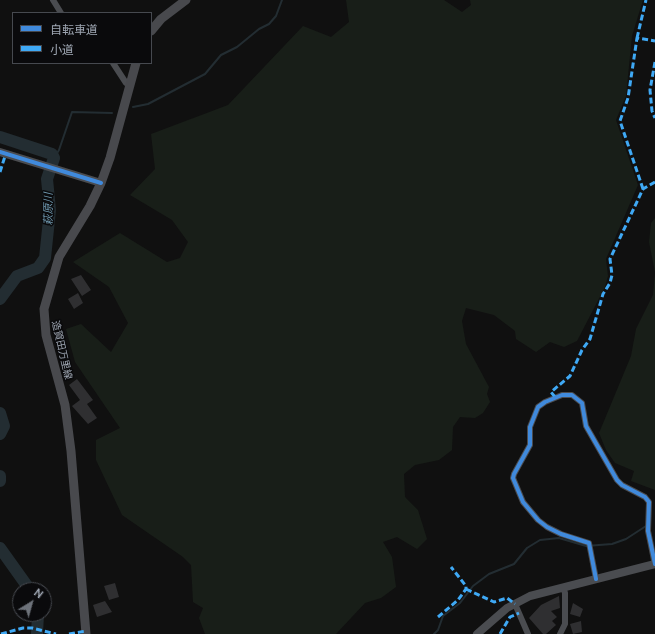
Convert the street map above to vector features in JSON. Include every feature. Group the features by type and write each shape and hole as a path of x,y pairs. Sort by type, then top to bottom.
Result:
{"main road":[{"path":"152,30 160,19 186,0"},
{"name":"造賀田万里線","path":"86,634 71,451 65,405 46,334 44,309 60,257 90,206 101,183 136,64"}],"street":[{"path":"53,0 60,12"},
{"path":"114,64 126,83 130,84"},
{"path":"0,152 48,165 101,183"},
{"path":"477,634 515,604 530,596 655,564 648,531 649,502 645,497 622,485 617,480 586,426 582,403 572,395 562,395 545,402 538,407 530,427 530,445 513,478 524,502 538,520 547,527 561,534 589,543 596,579"},
{"path":"560,634 565,624 565,593 563,587"},
{"path":"515,604 528,634"}],"shaded area":[{"path":"346,0 444,0 462,12 471,5 470,0 643,0 632,36 626,96 616,120 638,185 606,259 608,276 605,287 577,341 564,347 550,342 536,352 516,339 515,331 494,315 466,308 462,321 466,344 489,387 487,394 490,402 483,413 475,418 460,417 453,427 452,450 439,460 415,465 404,474 405,497 418,510 427,539 417,549 397,537 383,542 392,557 396,587 381,598 365,603 336,634 205,634 199,618 203,608 193,602 191,565 183,557 122,515 96,460 96,440 120,428 75,362 66,329 81,324 111,352 128,323 109,287 73,262 120,233 167,262 180,258 188,242 172,220 130,195 155,169 151,134 228,105 303,26 331,37 349,22"},
{"path":"655,218 655,272 649,242 651,223"},
{"path":"655,273 655,490 631,481 634,471 615,463 606,450 599,433 631,356 636,329 653,295"}],"building":[{"path":"81,275 91,290 82,296 71,279"},
{"path":"78,293 83,303 74,309 68,299"},
{"path":"77,379 93,400 87,404 97,418 88,424 72,406 80,400 69,385"},
{"path":"115,583 119,597 109,600 104,586"},
{"path":"559,596 560,608 551,611 557,617 552,621 556,625 546,634 543,634 529,618 541,605"},
{"path":"105,601 112,612 97,617 93,605"},
{"path":"573,603 583,609 580,617 570,614"},
{"path":"581,621 582,632 573,634 570,624"}],"waterway":[{"path":"133,107 148,104 205,74 221,55 237,47 259,29 269,24 276,16 282,0"},
{"path":"54,158 59,150 72,112 112,113"},
{"name":"萩原川","path":"0,137 52,154 54,158 47,179 50,210 45,258 38,268 17,276 0,299"},
{"name":"萩原川","path":"0,413 4,426 0,434"},
{"name":"萩原川","path":"0,476 0,481"},
{"path":"434,634 438,630 443,616 460,603 473,586 489,574 514,564 527,548 540,540 559,538 586,546 612,544 626,539 646,526"},
{"name":"萩原川","path":"0,548 24,582"},
{"name":"萩原川","path":"37,634 38,622"}],"marked path":[{"path":"637,38 646,0"},
{"path":"643,189 620,121 628,98 637,38 655,41"},
{"path":"655,62 650,90 652,111 655,118"},
{"path":"0,172 6,153"},
{"path":"555,397 551,392 570,376 582,350 590,339 603,294 610,283 612,275 610,259 643,189 655,182"},
{"path":"438,617 458,600 466,589 466,586 451,567"},
{"path":"466,589 494,602 507,598 515,604"},
{"path":"500,634 510,617 519,613"},
{"path":"1,634 23,628 32,628 56,634"},
{"path":"69,634 86,631"}],"cycle path":[{"path":"0,152 101,183"},
{"path":"596,579 589,543 561,534 547,527 538,520 523,502 513,478 530,445 530,427 538,407 545,402 562,395 572,395 582,403 586,426 617,480 622,485 645,497 649,502 648,531 655,564"}]}
